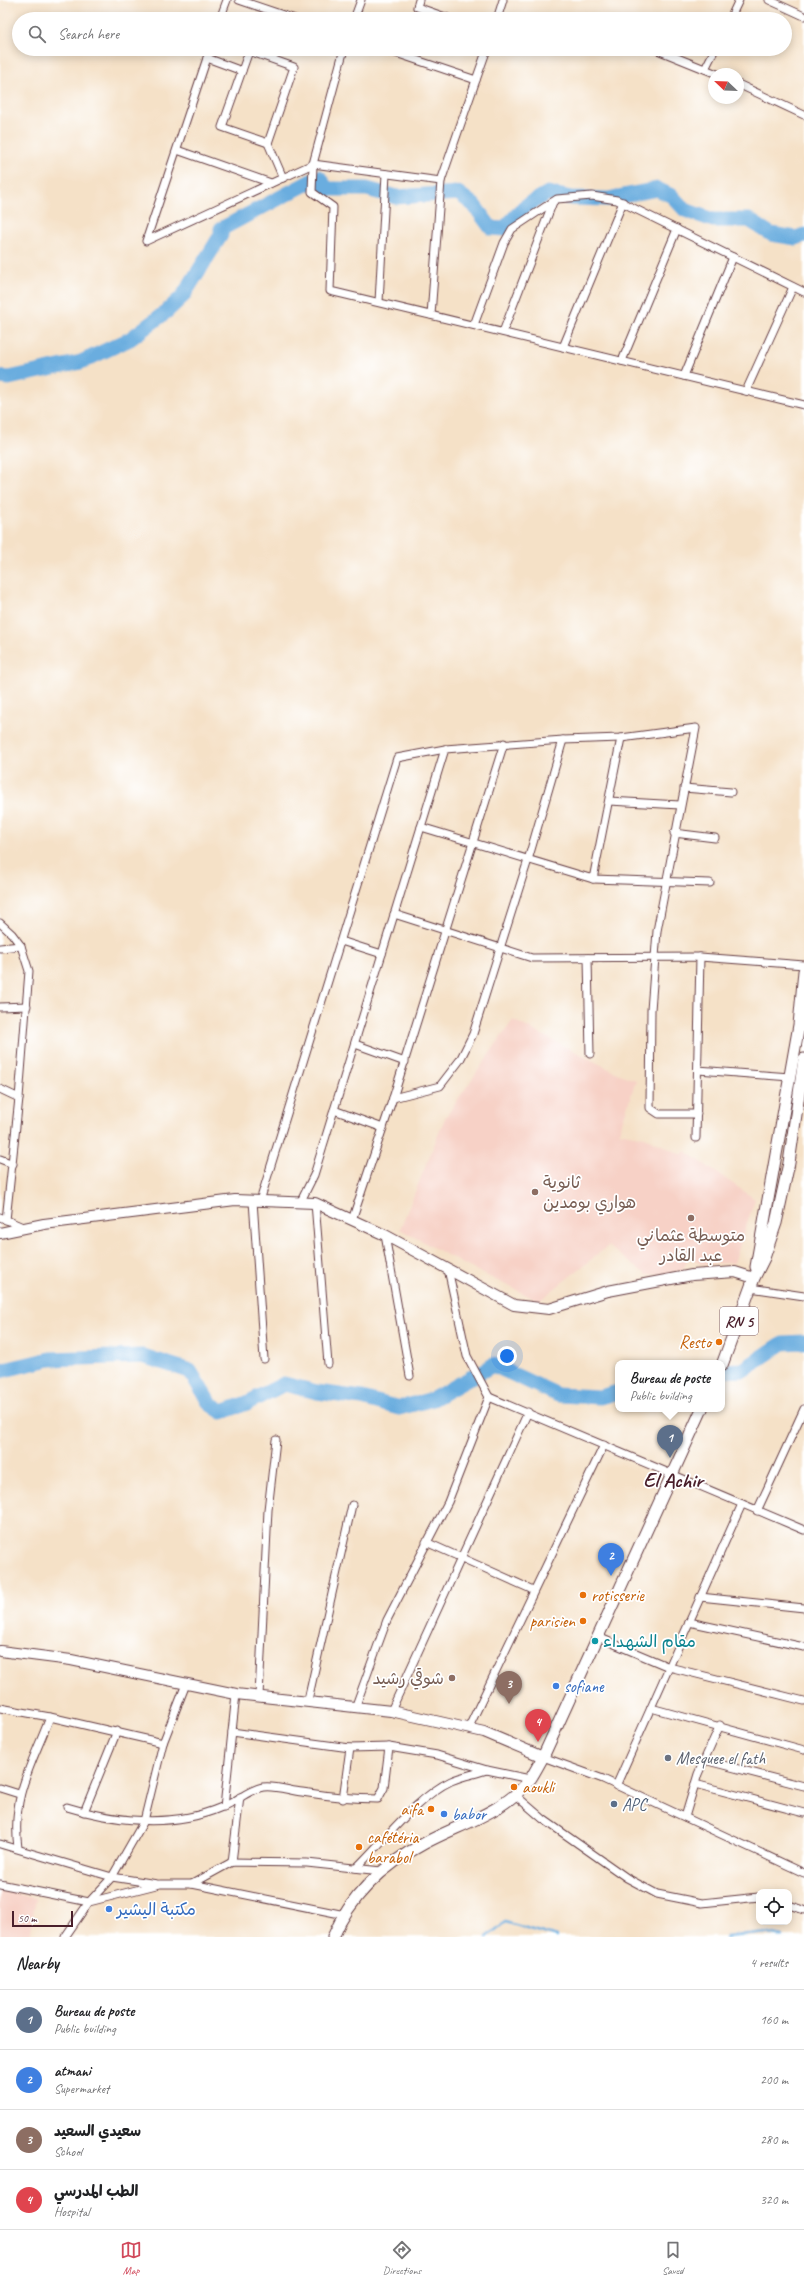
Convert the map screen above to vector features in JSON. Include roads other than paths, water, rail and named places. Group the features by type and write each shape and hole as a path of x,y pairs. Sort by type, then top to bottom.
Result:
{"main road":[{"name":"RN 5","path":"754,1278 799,1024 804,971"},
{"name":"RN 5","path":"724,1360 750,1288 764,1258 776,1223 789,1163 804,1060"},
{"path":"333,1937 357,1896 381,1871 425,1842 506,1802 530,1779 543,1757 701,1412"}],"street":[{"path":"223,12 227,0"},
{"path":"239,0 274,12"},
{"path":"357,12 361,0"},
{"path":"420,0 417,7 432,12"},
{"path":"499,12 503,0"},
{"path":"733,12 739,0"},
{"path":"769,0 804,16"},
{"path":"247,56 222,127 268,143"},
{"path":"263,56 294,67 268,143 283,178"},
{"path":"342,56 313,164 312,192 333,207 330,291 804,405"},
{"path":"405,56 476,80"},
{"path":"431,315 441,181 485,56"},
{"path":"672,56 708,70"},
{"path":"705,69 712,56"},
{"path":"242,71 207,58 146,242 313,164 441,181"},
{"path":"744,87 804,114"},
{"path":"177,150 271,183"},
{"path":"379,302 386,174"},
{"path":"474,325 504,243 512,229 557,199 592,196 623,202 804,292"},
{"path":"503,332 553,202"},
{"path":"563,347 623,202"},
{"path":"622,361 677,229"},
{"path":"684,376 733,257"},
{"path":"746,391 794,287"},
{"path":"264,1359 256,1201 341,941 397,758 445,749 504,743 621,738 696,728 674,833 657,930 651,1010 650,1108 659,1114 697,1114"},
{"path":"593,879 621,738"},
{"path":"393,1098 440,1086 460,1060 473,1034 528,860 563,740"},
{"path":"352,1220 405,1062 504,743"},
{"path":"300,1203 314,1175 445,749"},
{"path":"684,788 731,792"},
{"path":"609,801 680,805"},
{"path":"421,827 593,879 665,880 710,883"},
{"path":"674,833 716,838"},
{"path":"394,914 446,929 532,958 700,957 804,966"},
{"path":"0,924 12,934 21,946 28,971 13,1164 3,1219 25,1228"},
{"path":"341,941 382,954"},
{"path":"0,948 21,946"},
{"path":"696,1138 700,957"},
{"path":"588,958 590,1054"},
{"path":"0,1007 26,1006"},
{"path":"354,1044 405,1062"},
{"path":"698,1070 790,1077"},
{"path":"0,1089 19,1098"},
{"path":"334,1110 383,1128"},
{"path":"0,1159 13,1164"},
{"path":"0,1233 25,1228 235,1200 315,1203 385,1235 514,1305 549,1309 608,1291 692,1274 735,1272 754,1278"},
{"path":"315,1203 328,1364"},
{"path":"385,1235 410,1376"},
{"path":"448,1269 467,1356 489,1397 528,1412 804,1530"},
{"path":"750,1288 804,1296"},
{"path":"355,1708 387,1620 448,1502 489,1397"},
{"path":"757,1511 804,1409"},
{"path":"391,1711 528,1412"},
{"path":"796,1428 804,1431"},
{"path":"259,1696 268,1510 276,1440"},
{"path":"468,1729 533,1590 604,1445"},
{"path":"616,1786 742,1504"},
{"path":"308,1700 352,1505"},
{"path":"426,1542 533,1590"},
{"path":"700,1597 804,1608"},
{"path":"689,1622 804,1647"},
{"path":"598,1637 669,1667 804,1701"},
{"path":"0,1651 71,1660 236,1694 308,1700 355,1708 391,1711 484,1732 616,1786 804,1873"},
{"path":"65,1937 89,1902 112,1877 144,1821 163,1743 186,1684"},
{"path":"224,1807 236,1694"},
{"path":"0,1708 50,1717 163,1743"},
{"path":"651,1708 720,1725 804,1750"},
{"path":"18,1848 16,1830 19,1794 50,1717"},
{"path":"685,1817 704,1760 720,1725"},
{"path":"84,1812 116,1732"},
{"path":"232,1732 350,1748 390,1747 437,1754 487,1770 530,1779"},
{"path":"67,1807 84,1812 144,1821 194,1817 224,1807 240,1797 263,1787 343,1798 378,1799 384,1788 390,1747"},
{"path":"343,1798 350,1748"},
{"path":"704,1760 804,1786"},
{"path":"356,1868 416,1806 451,1781 487,1770"},
{"path":"695,1784 804,1813"},
{"path":"0,1788 19,1794"},
{"path":"514,1794 543,1819 627,1878 657,1894 702,1903 756,1897"},
{"path":"232,1862 240,1797"},
{"path":"0,1844 18,1848 112,1877 160,1884 192,1884 345,1915"},
{"path":"192,1884 232,1862 307,1863 381,1871"},
{"path":"0,1884 89,1902 160,1884"},
{"path":"792,1906 804,1910"}],"waterway":[{"path":"0,377 9,378 81,362 130,339 166,312 183,296 221,235 221,229 319,177 327,189 367,189 396,197 458,193 474,205 491,228 504,229 524,207 548,193 571,198 608,199 657,189 672,196 685,210 713,220 749,220 771,234 796,238 804,235"},
{"path":"725,1371 743,1370 783,1343 804,1342"},
{"path":"0,1371 50,1359 143,1356 190,1371 210,1404 222,1412 247,1403 284,1384 317,1392 362,1398 399,1408 433,1399 493,1365 558,1395 600,1397 615,1393"},
{"path":"487,1937 505,1922 557,1937"},
{"path":"726,1937 766,1933 782,1937"}],"place":[{"name":"ثانوية هواري بومدين","path":"535,1192"},
{"name":"متوسطة عثماني عبد القادر","path":"691,1218"},
{"name":"Resto","path":"719,1342"},
{"name":"Bureau de poste","path":"670,1458"},
{"name":"atmani","path":"611,1576"},
{"name":"rotisserie","path":"583,1595"},
{"name":"parisien","path":"583,1621"},
{"name":"مقام الشهداء","path":"595,1641"},
{"name":"شوقي رشيد","path":"452,1678"},
{"name":"sofiane","path":"556,1686"},
{"name":"سعيدي السعيد","path":"509,1704"},
{"name":"الطب المدرسي","path":"538,1742"},
{"name":"Mesquee el fath","path":"668,1758"},
{"name":"aoukli","path":"514,1787"},
{"name":"APC","path":"614,1804"},
{"name":"aifa","path":"431,1809"},
{"name":"babor","path":"444,1814"},
{"name":"cafétéria barabol","path":"359,1847"},
{"name":"مكتبة اليشير","path":"109,1909"}],"district":[{"name":"El Achir","path":"673,1480"}]}
